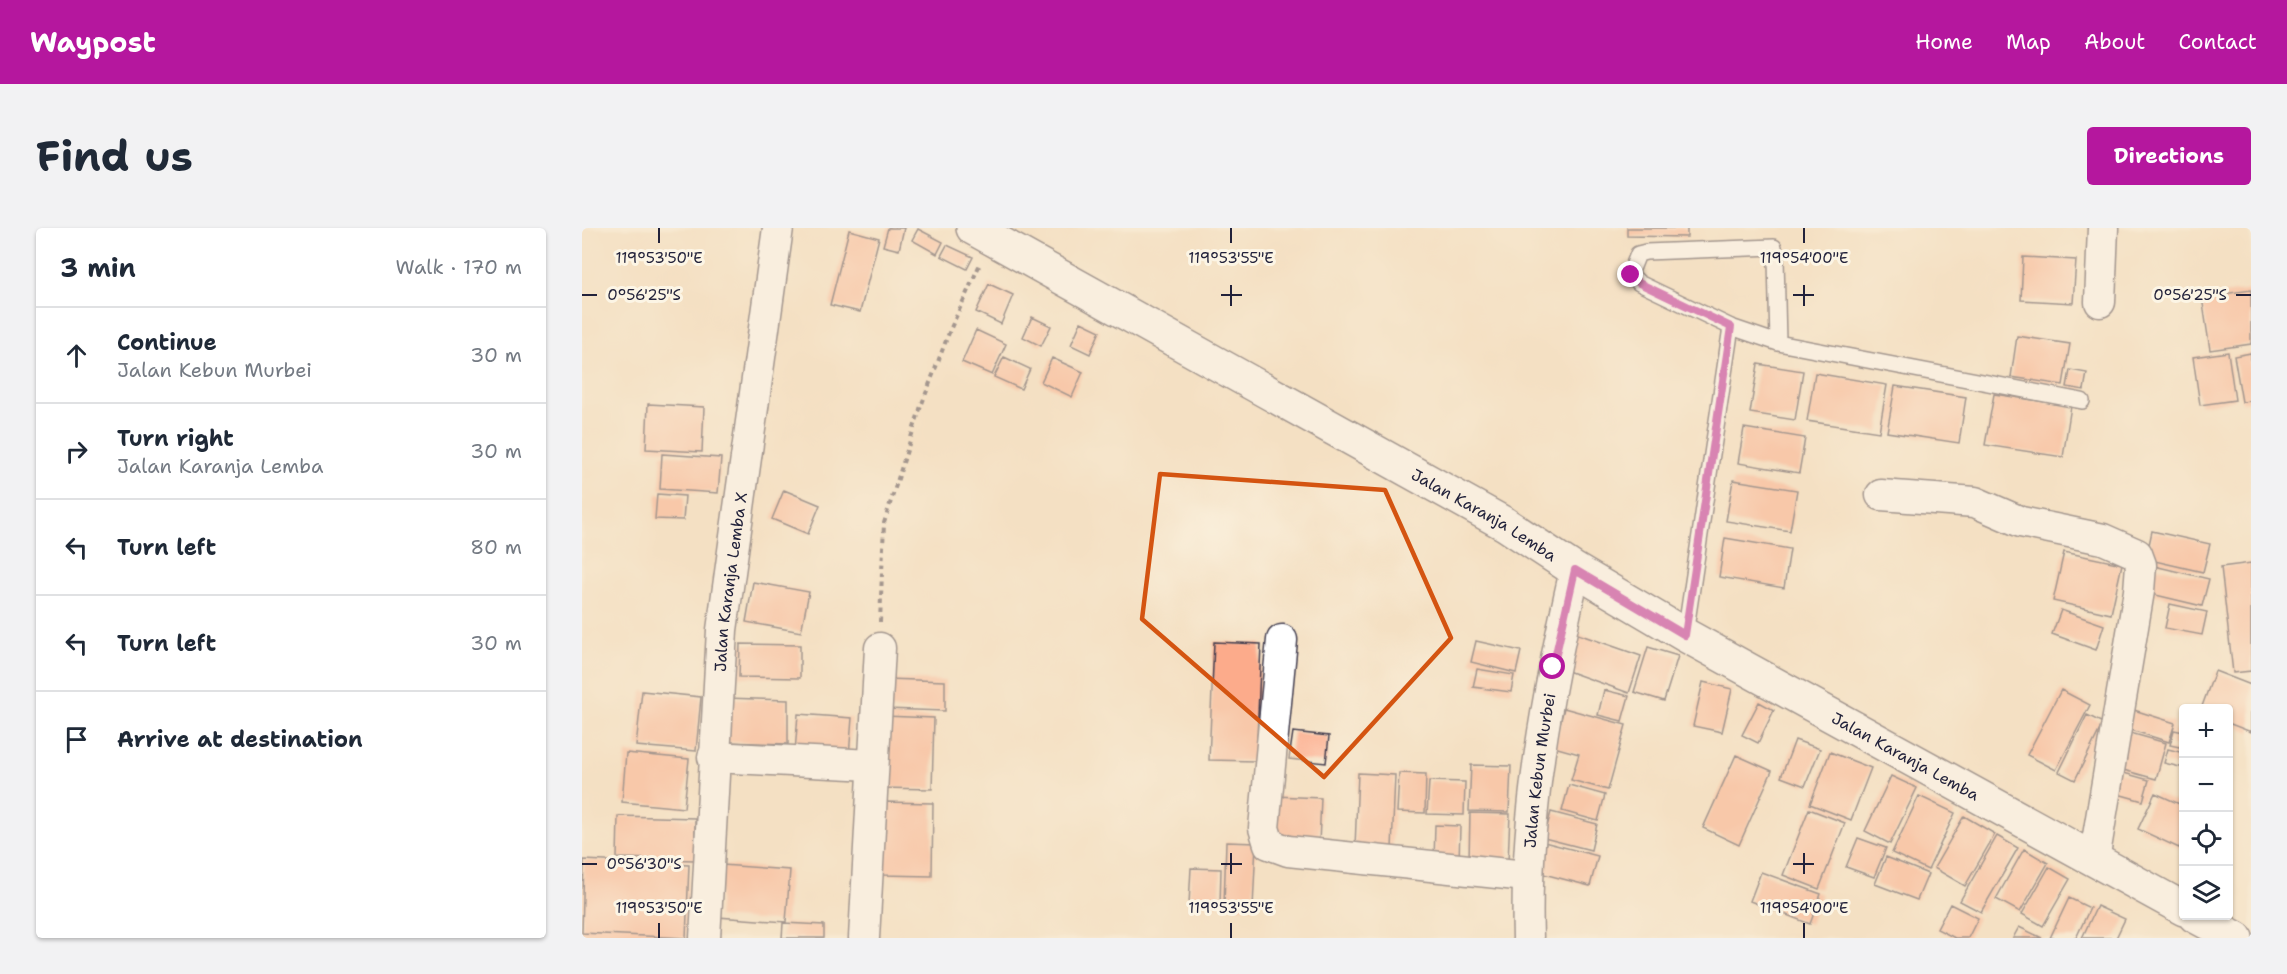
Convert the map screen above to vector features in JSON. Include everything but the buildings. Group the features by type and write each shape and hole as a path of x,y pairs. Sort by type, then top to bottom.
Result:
{"main road":[{"name":"Jalan Karanja Lemba","path":"983,233 1505,524 1575,570 1685,635 2179,906"},
{"path":"2204,920 2236,938"}],"street":[{"name":"Jalan Karanja Lemba X","path":"705,938 713,757 724,613 778,228"},
{"path":"2100,302 2103,228"},
{"path":"1881,495 1976,502 2021,522 2103,539 2137,554 2141,565 2139,591 2094,860"},
{"name":"Jalan Kebun Murbei","path":"1528,938 1526,876 1552,673 1575,570"},
{"path":"1282,640 1264,828 1269,844 1288,851 1526,876"},
{"path":"864,938 880,648"},
{"path":"713,757 872,765"}],"lane":[{"path":"1778,343 1774,247 1638,254 1630,272 1633,278 1731,327 1778,343 2082,401"},
{"path":"1685,635 1731,327"}],"path":[{"path":"880,648 884,523 920,409 983,233"}],"highlighted area":[{"path":"1160,474 1385,490 1451,638 1324,777 1142,619"}],"route":[{"path":"1553,667 1575,570 1685,635 1731,327 1639,283 1631,275"}]}
